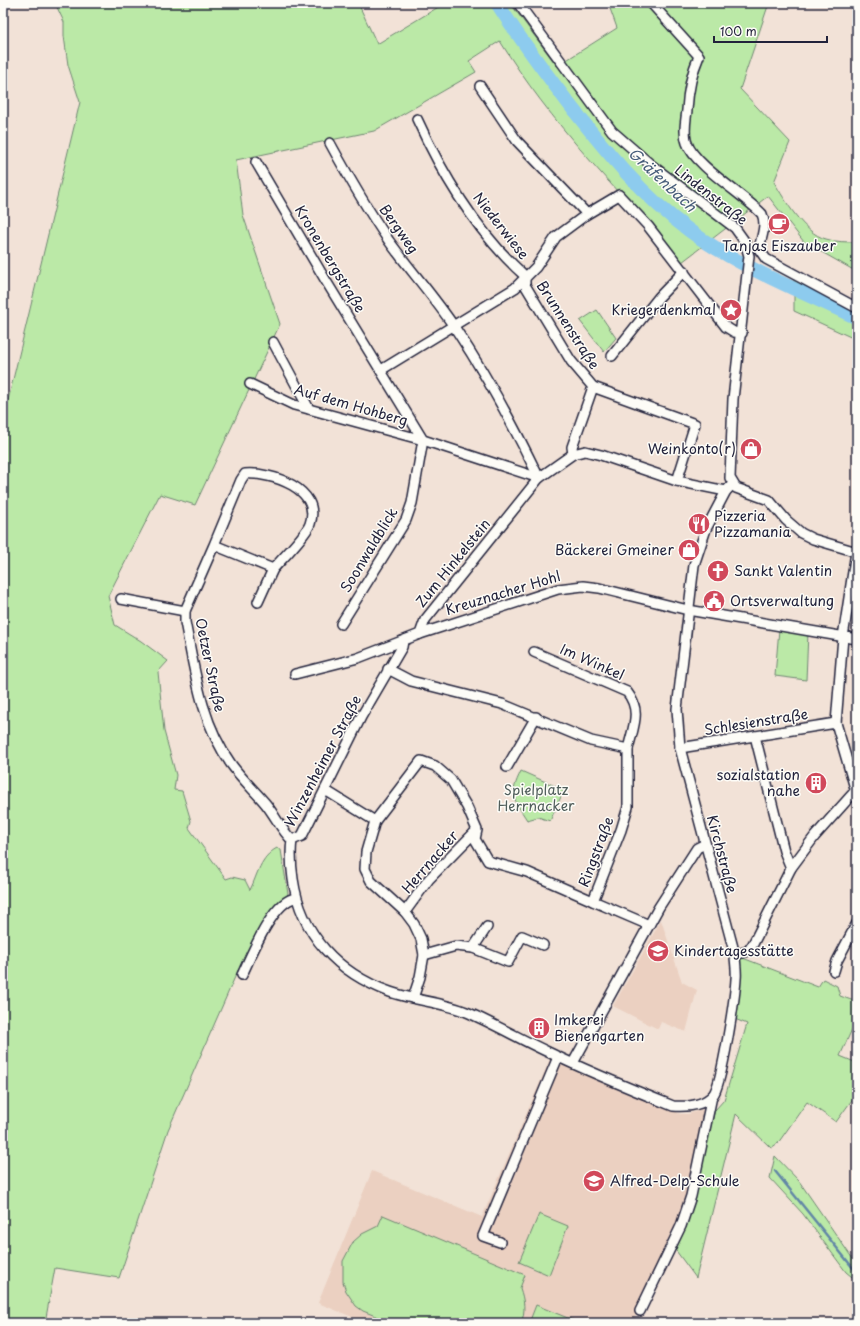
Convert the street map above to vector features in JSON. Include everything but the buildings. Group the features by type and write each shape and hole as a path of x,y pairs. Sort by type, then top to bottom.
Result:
{"street":[{"name":"Lindenstraße","path":"518,3 612,131 664,176 735,228 742,237 748,253"},
{"path":"651,3 699,56 694,67 687,104 685,126 687,143 696,158 762,214 764,219 764,228 759,249 766,259 857,308"},
{"path":"480,86 517,141 587,214"},
{"name":"Niederwiese","path":"417,119 453,185 480,226 511,263 525,276 536,267 556,237 587,214 619,195 648,226 684,271 708,305 726,326 734,332 742,333"},
{"name":"Bergweg","path":"330,143 362,201 412,271 454,326 518,433 540,478"},
{"name":"Kronenbergstraße","path":"256,162 423,440"},
{"path":"735,954 748,951 753,944 791,868 814,836 856,791 836,723 843,637 856,552 813,539 801,533 786,520 769,500 743,492 733,484 730,471 733,399 742,333 748,253 759,249"},
{"path":"612,356 659,297 684,271"},
{"path":"380,370 515,288 525,276"},
{"name":"Brunnenstraße","path":"525,276 525,285 571,361 593,387 695,424 677,480"},
{"path":"273,342 309,409"},
{"name":"Auf dem Hohberg","path":"250,384 294,405 423,440"},
{"path":"593,387 572,448 573,454 586,452 601,455 677,480 726,491"},
{"path":"423,440 540,478"},
{"name":"Soonwaldblick","path":"341,624 406,520 412,503 423,440"},
{"name":"Zum Hinkelstein","path":"420,634 426,620 540,478 573,454"},
{"path":"121,599 185,611 241,480 245,474 254,474 277,478 297,488 308,499 313,513 310,526 273,569 258,602"},
{"name":"Kirchstraße","path":"640,1311 681,1226 691,1196 712,1096 720,1081 736,978 735,954 680,748 677,709 694,565 706,529 726,491 733,484"},
{"path":"214,544 273,569"},
{"name":"Kreuznacher Hohl","path":"420,634 558,589 583,586 599,588 688,610 857,639"},
{"name":"Oetzer Straße","path":"185,611 185,622 200,699 210,729 231,764 273,814 286,834 292,840"},
{"path":"295,674 358,658 420,634"},
{"name":"Winzenheimer Straße","path":"403,641 402,647 361,717 302,836 292,840 290,853 296,898 311,931 333,959 352,972 390,992 468,1013 558,1057 674,1106 686,1107 698,1104 712,1096"},
{"name":"Im Winkel","path":"534,652 626,692 634,701 637,711 628,749"},
{"path":"388,669 411,681 502,704 591,741 628,749"},
{"path":"507,767 536,717"},
{"name":"Schlesienstraße","path":"680,748 836,723"},
{"path":"755,736 784,851 791,868"},
{"name":"Ringstraße","path":"628,749 628,807 621,830 593,901 649,925"},
{"name":"Herrnacker","path":"413,998 420,977 424,955 421,940 414,924 405,912 371,881 365,869 366,852 375,820 421,761 435,766 451,780 467,807 477,830 475,839 488,861 527,872 593,901"},
{"path":"325,790 375,820"},
{"name":"Herrnacker","path":"405,912 429,879 477,830"},
{"path":"573,1063 649,925 697,848 705,844"},
{"path":"242,975 258,940 280,906 288,898 296,898"},
{"path":"834,971 837,960 857,923"},
{"path":"473,948 487,926"},
{"path":"424,955 456,946 473,948 508,962 522,936 543,945"},
{"path":"500,1242 483,1236 558,1057"}],"shaded area":[{"name":"Kindertagesstätte","path":"661,920 682,982 697,990 686,1032 661,1022 658,1029 613,1006"},
{"name":"Alfred-Delp-Schule","path":"550,1059 680,1114 688,1114 704,1109 705,1110 688,1199 680,1223 632,1323 367,1323 318,1303 372,1171 482,1217"}],"green space":[{"path":"55,3 358,3 377,44 445,3 510,3 557,66 617,28 608,3 769,3 740,89 790,142 774,182 784,198 802,223 818,236 833,241 857,242 857,272 804,242 768,196 682,262 586,156 541,100 500,41 469,61 476,72 374,131 236,160 243,215 280,324 195,505 160,494 108,596 115,625 141,641 168,661 158,672 164,731 176,775 174,790 182,791 191,821 189,828 226,879 232,877 245,880 250,890 263,861 277,848 281,850 288,894 238,970 168,1130 119,1278 55,1268 45,1323 3,1323 3,421 80,102 68,65 64,36 64,22"},
{"path":"794,280 857,312 857,340 794,311"},
{"path":"597,310 616,338 604,352 580,321"},
{"path":"779,629 808,633 806,680 775,676"},
{"name":"Spielplatz Herrnacker","path":"521,771 564,790 550,821 538,817 527,820 518,807 514,797 514,792 517,779"},
{"path":"735,955 818,987 823,979 837,986 840,996 857,1002 857,1018 840,1056 857,1063 857,1093 836,1122 807,1102 778,1143 771,1148 736,1114 696,1278 674,1248 686,1224 715,1110 724,1100 747,1024 730,1017"},
{"path":"775,1156 799,1181 857,1265 857,1281 846,1272 803,1214 770,1178"},
{"path":"539,1214 568,1226 549,1275 519,1262"},
{"path":"383,1215 525,1275 520,1288 524,1306 524,1314 521,1323 393,1323 363,1311 356,1306 346,1291 343,1282 343,1261 353,1242 362,1234 378,1226"},
{"path":"536,1305 580,1323 529,1323"}],"waterway":[{"name":"Gräfenbach","path":"497,3 514,29 569,104 625,172 673,218 710,244 750,268 857,318"},
{"path":"775,1171 857,1273"}],"place":[{"name":"Tanjas Eiszauber","path":"779,224"},
{"name":"Kriegerdenkmal","path":"731,310"},
{"name":"Weinkonto(r)","path":"751,449"},
{"name":"Pizzeria Pizzamania","path":"699,524"},
{"name":"Bäckerei Gmeiner","path":"689,550"},
{"name":"Sankt Valentin","path":"718,571"},
{"name":"Ortsverwaltung","path":"714,601"},
{"name":"sozialstation nahe","path":"816,783"},
{"name":"Kindertagesstätte","path":"658,951"},
{"name":"Imkerei Bienengarten","path":"539,1028"},
{"name":"Alfred-Delp-Schule","path":"594,1181"}]}
